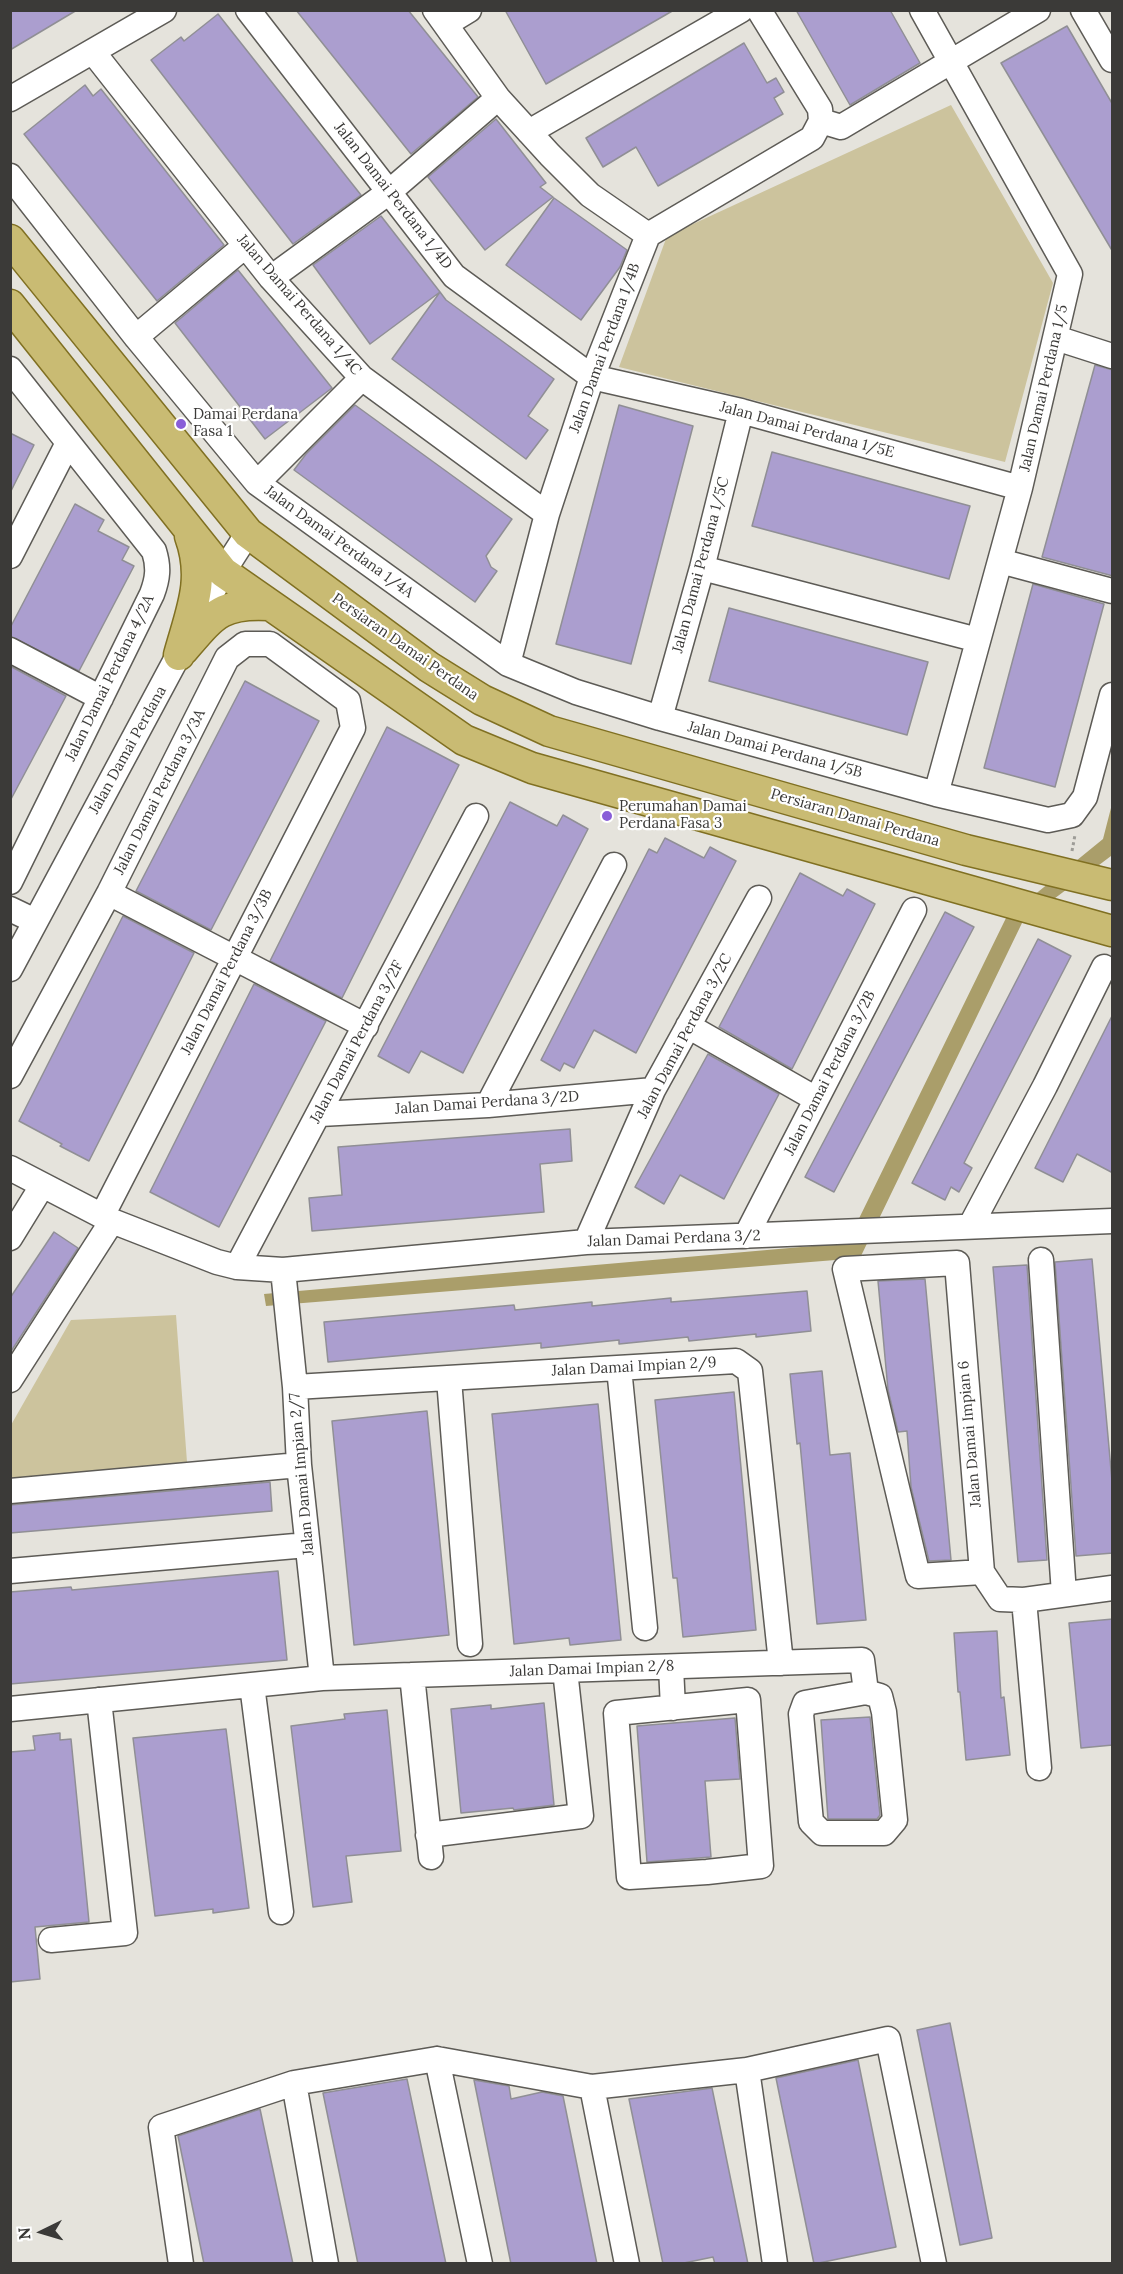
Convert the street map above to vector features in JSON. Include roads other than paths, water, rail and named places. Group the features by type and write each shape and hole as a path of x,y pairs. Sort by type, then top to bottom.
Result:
{"main road":[{"name":"Persiaran Damai Perdana","path":"10,240 248,533 429,667 482,700 549,731 966,850 1095,876"},
{"path":"10,305 223,572 464,740 532,768 1113,931"},
{"path":"179,655 198,584 198,565 185,524"},
{"path":"179,655 216,614 230,607 246,604 270,605"}],"street":[{"path":"10,99 164,10"},
{"name":"Jalan Damai Perdana 1/4D","path":"248,10 454,276 592,377"},
{"path":"469,10 441,17 498,98 590,195 648,235 812,138 821,121 820,109 759,10"},
{"path":"529,132 741,10"},
{"name":"Jalan Damai Perdana 1/5","path":"921,10 1070,274 1020,488 936,794"},
{"path":"821,121 841,128 1038,10"},
{"path":"1083,10 1113,60"},
{"name":"Jalan Damai Perdana 1/4C","path":"93,52 271,278 362,378 548,514"},
{"path":"271,278 389,192 498,98"},
{"name":"Jalan Damai Perdana 1/4A","path":"10,176 136,336 257,483 508,664"},
{"name":"Jalan Damai Perdana 1/4B","path":"508,664 548,514 592,377 648,235"},
{"path":"136,336 245,246"},
{"path":"1056,338 1113,356"},
{"name":"Jalan Damai Perdana 4/2A","path":"10,369 154,550 158,564 158,579 152,594 10,882"},
{"name":"Jalan Damai Perdana 1/5E","path":"592,377 741,411 1020,488"},
{"path":"257,483 362,378"},
{"name":"Jalan Damai Perdana 1/5C","path":"660,718 702,568 741,411"},
{"path":"10,556 68,443"},
{"name":"Jalan Damai Perdana","path":"10,969 223,572 248,533"},
{"path":"1000,561 1113,591"},
{"path":"702,568 978,640"},
{"name":"Jalan Damai Perdana 3/3A","path":"10,1076 109,893 227,658 245,644 270,644 348,701 353,728"},
{"path":"10,650 100,698"},
{"name":"Jalan Damai Perdana 1/5B","path":"508,664 576,692 660,718 936,794 1048,820 1072,815 1085,797 1113,695"},
{"name":"Jalan Damai Perdana 3/3B","path":"10,1380 107,1218 234,958 353,728"},
{"name":"Jalan Damai Perdana 3/2F","path":"237,1267 476,816"},
{"path":"488,1106 614,864"},
{"path":"109,893 366,1026"},
{"name":"Jalan Damai Perdana 3/2C","path":"586,1242 653,1090 759,898"},
{"path":"10,909 34,921"},
{"name":"Jalan Damai Perdana 3/2B","path":"746,1236 914,910"},
{"path":"971,1225 1045,1086 1104,967"},
{"path":"688,1026 816,1099"},
{"name":"Jalan Damai Perdana 3/2D","path":"320,1114 488,1106 653,1090"},
{"name":"Jalan Damai Perdana 3/2","path":"10,1168 107,1218 237,1267 284,1290 586,1242 1113,1221"},
{"path":"10,1238 42,1186"},
{"path":"1041,1260 1064,1594"},
{"name":"Jalan Damai Impian 6","path":"982,1572 918,1576 845,1269 957,1263 982,1572 1012,1600"},
{"name":"Jalan Damai Impian 2/7","path":"284,1290 295,1387 299,1465 322,1678"},
{"name":"Jalan Damai Impian 2/9","path":"295,1387 736,1361 750,1371 781,1663"},
{"path":"619,1368 645,1628"},
{"path":"449,1379 470,1644"},
{"path":"10,1491 299,1465"},
{"path":"10,1571 307,1545"},
{"path":"1039,1768 1012,1600 1113,1588"},
{"name":"Jalan Damai Impian 2/8","path":"10,1709 322,1678 862,1660 866,1692"},
{"path":"671,1666 673,1708"},
{"path":"412,1675 429,1846 581,1816 565,1670"},
{"path":"252,1685 281,1912"},
{"path":"866,1692 880,1696 884,1712 895,1820 884,1833 822,1833 811,1822 801,1714 805,1703 866,1692"},
{"path":"51,1940 125,1933 99,1700"},
{"path":"748,1700 760,1866 629,1877 616,1713 673,1708 748,1700"},
{"path":"181,2264 161,2127 294,2083 437,2059 592,2087 747,2070 888,2039 934,2264"},
{"path":"437,2059 480,2264"},
{"path":"747,2070 775,2264"},
{"path":"294,2083 326,2264"},
{"path":"592,2087 627,2264"}],"place":[{"name":"Damai Perdana Fasa 1","path":"181,424"},
{"name":"Perumahan Damai Perdana Fasa 3","path":"607,816"}]}
